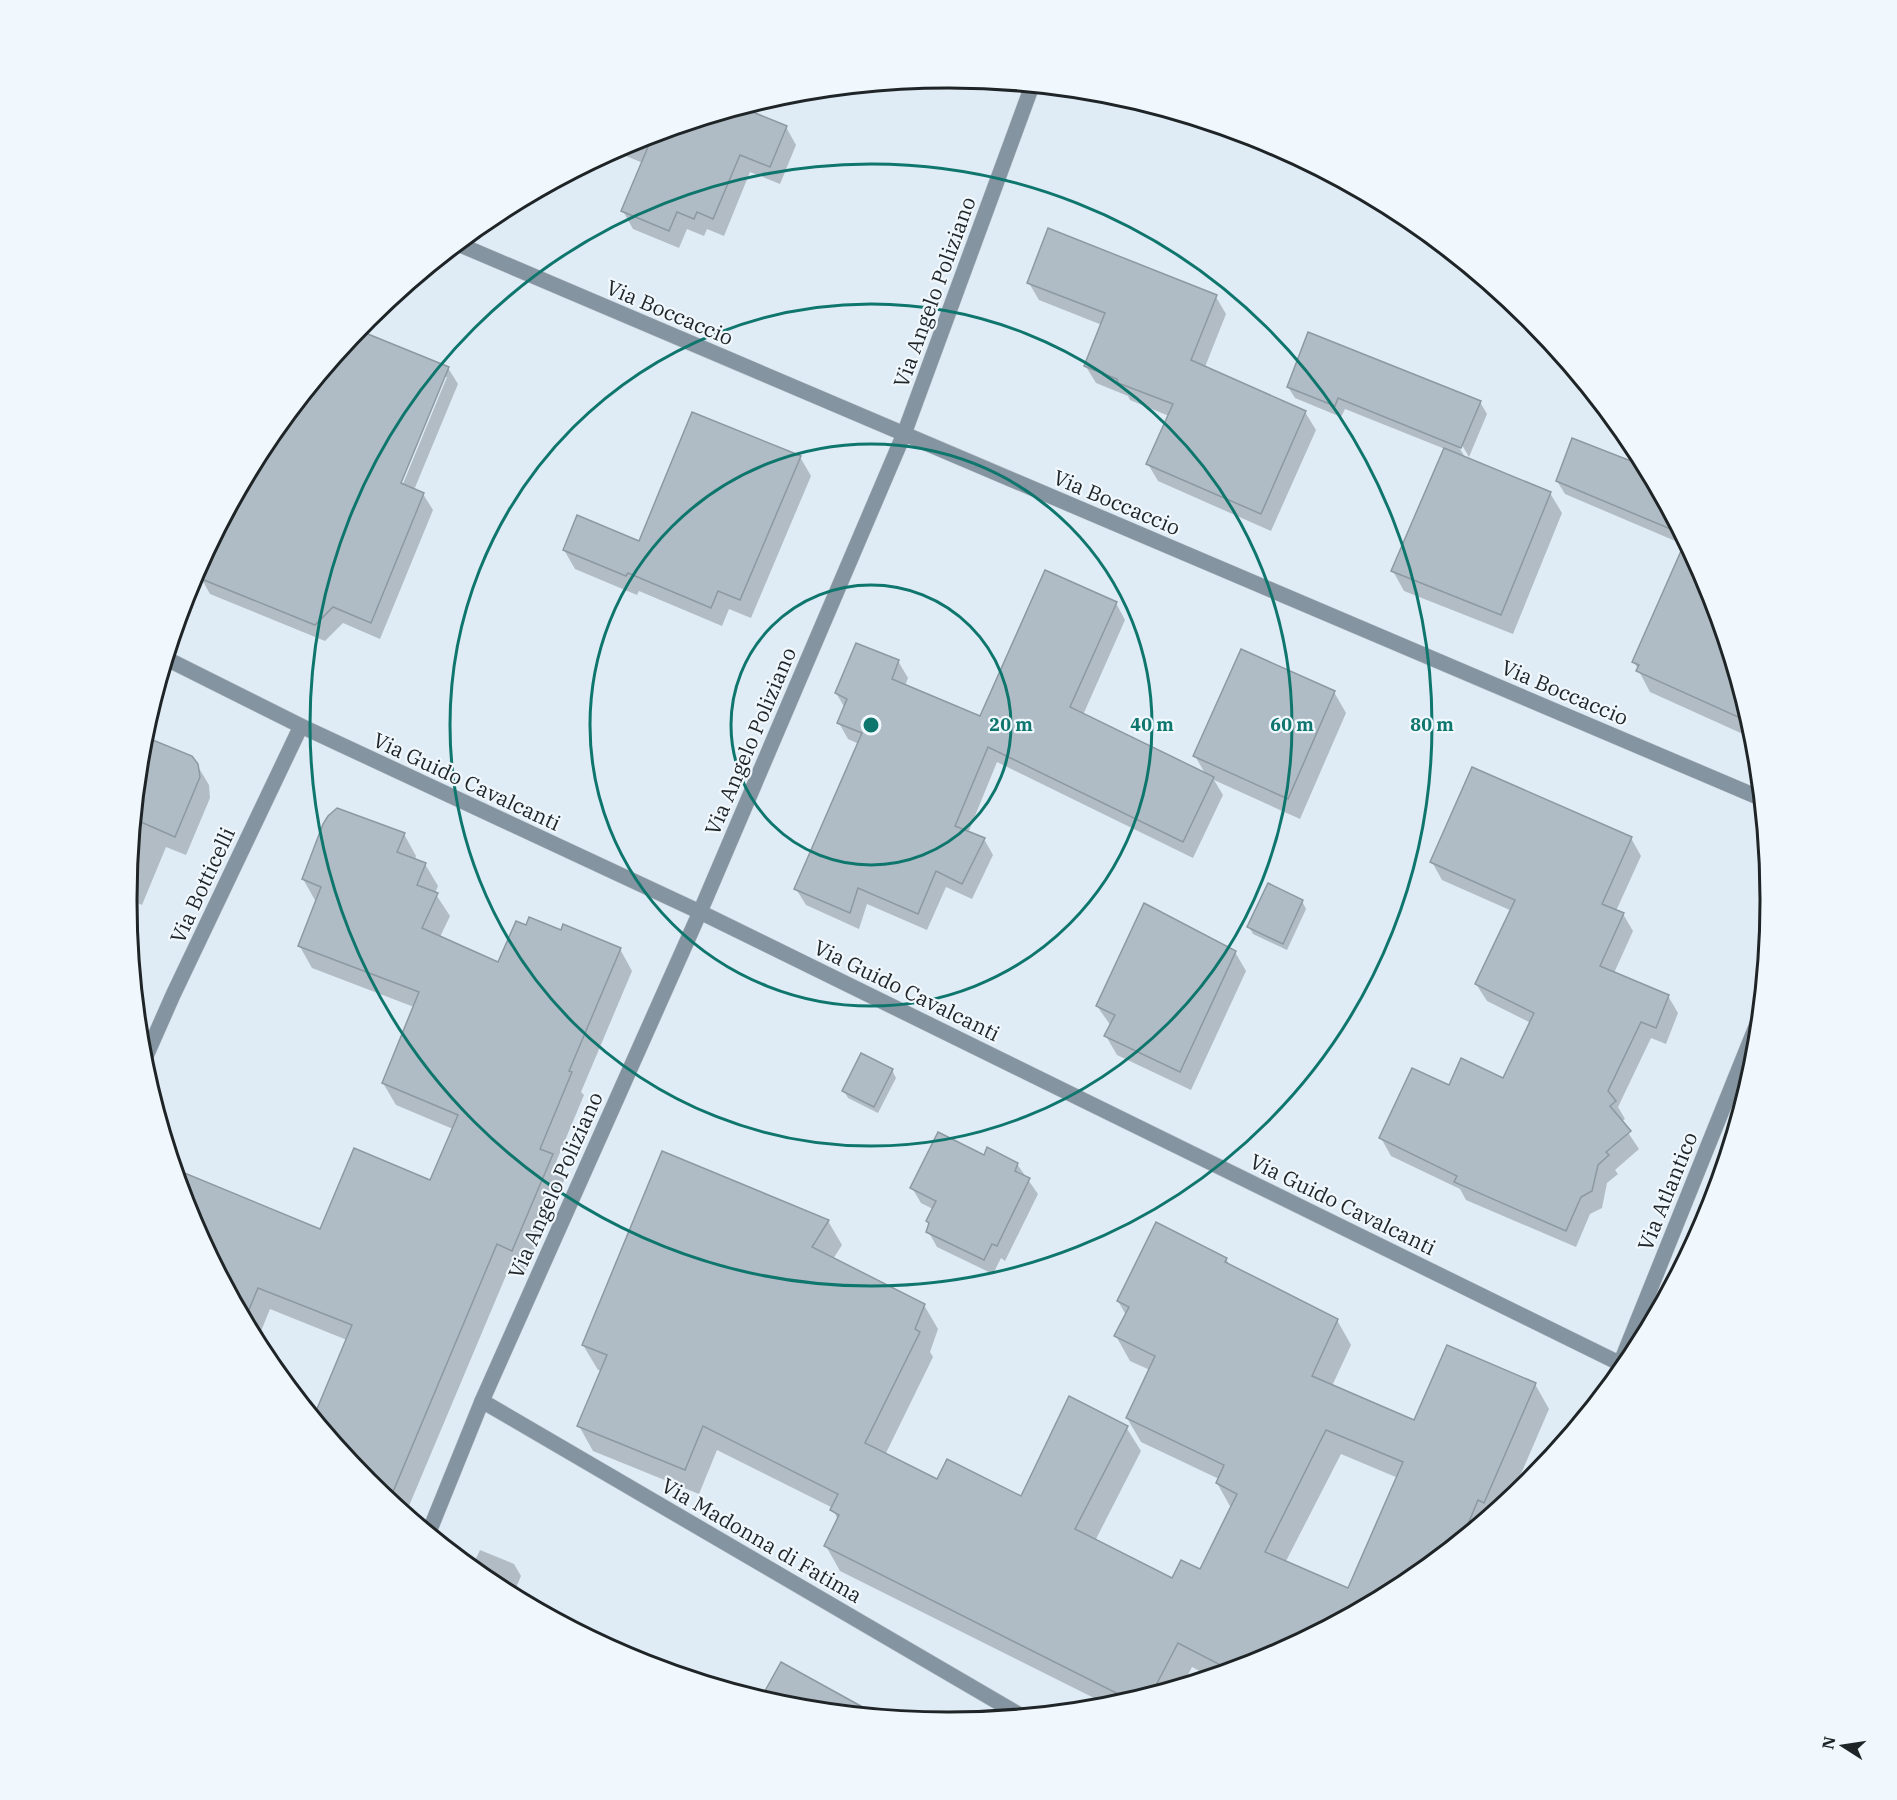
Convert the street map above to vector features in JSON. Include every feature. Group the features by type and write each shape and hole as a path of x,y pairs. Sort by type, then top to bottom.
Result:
{"street":[{"name":"Via Angelo Poliziano","path":"432,1525 482,1401 700,912 904,434 1030,93"},
{"name":"Via Boccaccio","path":"466,247 1753,795"},
{"name":"Via Guido Cavalcanti","path":"173,661 300,726 700,912 1615,1362"},
{"name":"Via Botticelli","path":"151,1045 300,726"},
{"name":"Via Atlantico","path":"1635,1331 1744,1056"},
{"name":"Via Madonna di Fatima","path":"482,1401 1010,1709"}],"building":[{"path":"754,112 787,126 770,167 740,155 713,219 697,212 694,219 677,212 669,231 621,211 648,146"},
{"path":"1048,228 1217,295 1191,360 1306,411 1261,514 1146,464 1173,404 1118,383 1117,379 1084,366 1105,313 1027,283"},
{"path":"1308,332 1481,401 1461,448 1338,398 1335,406 1287,387"},
{"path":"368,334 449,367 401,483 424,493 371,623 333,607 315,625 203,580 246,494 274,449 338,365"},
{"path":"692,412 801,456 740,600 718,591 711,608 628,573 626,576 563,550 577,515 639,541"},
{"path":"1572,438 1630,461 1669,529 1556,481"},
{"path":"1444,448 1551,492 1501,615 1391,571"},
{"path":"1681,551 1717,639 1738,717 1636,671 1639,665 1632,662"},
{"path":"1045,570 1117,602 1070,707 1214,777 1183,842 988,747 955,826 985,838 962,884 936,871 918,914 858,888 850,913 794,889 862,733 837,723 847,699 835,693 856,643 899,660 892,679 980,716"},
{"path":"1241,649 1335,691 1288,799 1193,756"},
{"path":"153,740 192,756 198,764 200,777 175,837 141,822"},
{"path":"1472,767 1632,837 1602,904 1624,913 1600,966 1669,995 1656,1028 1641,1022 1608,1091 1616,1101 1610,1106 1631,1131 1606,1152 1609,1155 1598,1165 1592,1191 1581,1197 1566,1231 1454,1182 1457,1176 1379,1138 1412,1068 1449,1085 1461,1058 1503,1078 1534,1013 1475,984 1515,900 1430,862"},
{"path":"337,808 405,833 397,852 426,863 417,885 438,893 422,928 498,962 516,921 526,925 529,917 561,930 563,924 621,948 569,1071 572,1072 540,1149 553,1154 512,1251 497,1244 393,1491 338,1435 317,1409 352,1325 258,1288 249,1310 221,1259 185,1173 320,1229 354,1148 430,1180 458,1115 382,1083 419,992 298,946 321,887 302,879 328,816"},
{"path":"1268,883 1303,900 1283,944 1247,927"},
{"path":"1144,903 1236,951 1180,1072 1104,1036 1115,1015 1096,1006"},
{"path":"861,1053 893,1069 874,1107 842,1091"},
{"path":"938,1132 984,1155 987,1147 1018,1163 1015,1171 1030,1178 997,1246 992,1244 984,1260 926,1232 929,1223 926,1221 936,1201 910,1188"},
{"path":"662,1151 829,1220 812,1247 925,1304 915,1329 920,1332 865,1443 937,1479 947,1459 1021,1496 1069,1396 1128,1426 1075,1529 1172,1578 1181,1560 1200,1569 1237,1494 1216,1483 1224,1465 1126,1418 1155,1356 1114,1336 1129,1307 1117,1301 1156,1222 1227,1258 1225,1262 1338,1319 1312,1376 1414,1420 1447,1345 1536,1383 1484,1503 1478,1500 1468,1523 1443,1544 1354,1603 1259,1650 1219,1664 1178,1643 1156,1685 1117,1694 824,1546 839,1515 830,1510 838,1494 703,1426 685,1470 577,1426 607,1355 582,1345","holes":["1326,1430 1403,1462 1348,1588 1265,1552"]},
{"path":"781,1662 862,1707 790,1696 765,1690"}]}
